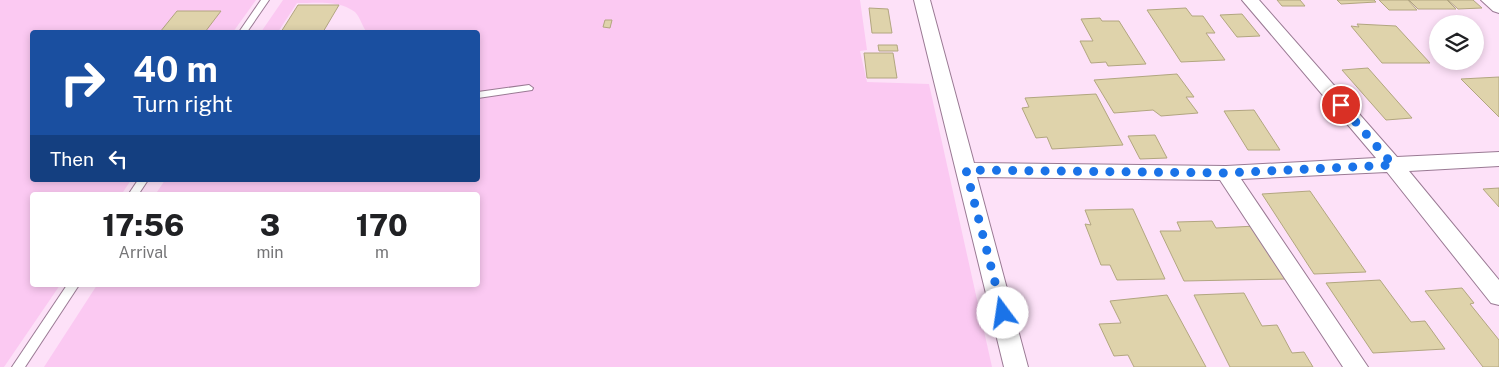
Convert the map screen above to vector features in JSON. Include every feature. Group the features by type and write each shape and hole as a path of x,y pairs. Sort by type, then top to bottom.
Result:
{"street":[{"path":"922,0 1016,367"},
{"path":"1250,0 1393,165 1499,296"},
{"path":"1489,0 1499,8"},
{"path":"966,170 1226,173 1499,160"},
{"path":"1226,173 1356,367"}],"lane":[{"path":"244,30 265,0"},
{"path":"480,95 529,88"},
{"path":"18,367 72,287"}],"shaded area":[{"path":"0,0 256,0 234,30 30,30 30,182 130,182 123,192 30,192 30,287 59,287 4,367 0,367"},
{"path":"283,0 860,0 867,50 860,51 867,82 929,84 992,367 44,367 96,287 480,287 480,192 157,192 164,182 480,182 480,30 366,30 357,14 349,8 335,4 297,3 279,30 262,30"}],"building":[{"path":"1277,0 1300,0 1305,6 1282,6"},
{"path":"1337,0 1374,0 1376,2 1341,4"},
{"path":"1379,0 1408,0 1417,10 1389,10"},
{"path":"1409,0 1447,0 1456,9 1418,9"},
{"path":"1448,0 1473,0 1482,8 1458,9"},
{"path":"298,5 339,5 324,30 282,30"},
{"path":"869,8 888,9 892,33 872,33"},
{"path":"1186,8 1192,16 1203,16 1215,33 1206,33 1225,60 1181,62 1147,10"},
{"path":"177,11 221,11 207,30 162,30"},
{"path":"1242,14 1260,36 1237,37 1220,15"},
{"path":"1100,18 1102,21 1119,21 1146,64 1108,66 1106,62 1091,63 1080,41 1093,41 1081,19"},
{"path":"605,20 612,20 610,28 603,27"},
{"path":"1357,24 1396,26 1429,63 1382,63 1351,26 1359,27"},
{"path":"878,45 897,45 898,51 879,51"},
{"path":"864,53 893,53 897,78 867,78"},
{"path":"1368,68 1412,118 1386,120 1342,70"},
{"path":"1177,74 1194,97 1186,97 1198,113 1161,116 1153,110 1114,113 1094,80"},
{"path":"1499,77 1499,117 1461,79"},
{"path":"1096,94 1123,145 1052,149 1047,137 1036,138 1022,108 1029,107 1025,98"},
{"path":"1254,110 1280,150 1248,150 1224,111"},
{"path":"1155,135 1167,158 1140,159 1128,136"},
{"path":"1499,188 1499,207 1483,189"},
{"path":"1310,191 1366,272 1314,274 1262,194"},
{"path":"1133,209 1165,279 1117,280 1110,265 1101,265 1085,224 1091,225 1085,210"},
{"path":"1212,221 1216,228 1256,226 1286,279 1184,281 1160,231 1181,231 1177,222"},
{"path":"1380,280 1411,322 1425,321 1445,349 1373,353 1326,283"},
{"path":"1462,288 1474,303 1470,304 1499,340 1499,367 1483,367 1425,291"},
{"path":"1244,293 1262,326 1277,325 1292,353 1304,352 1313,367 1230,367 1194,295"},
{"path":"1167,295 1206,367 1134,367 1128,355 1114,356 1099,324 1121,323 1110,301"}],"route":[{"path":"1003,313 966,170 1226,173 1393,165 1341,105"}]}
